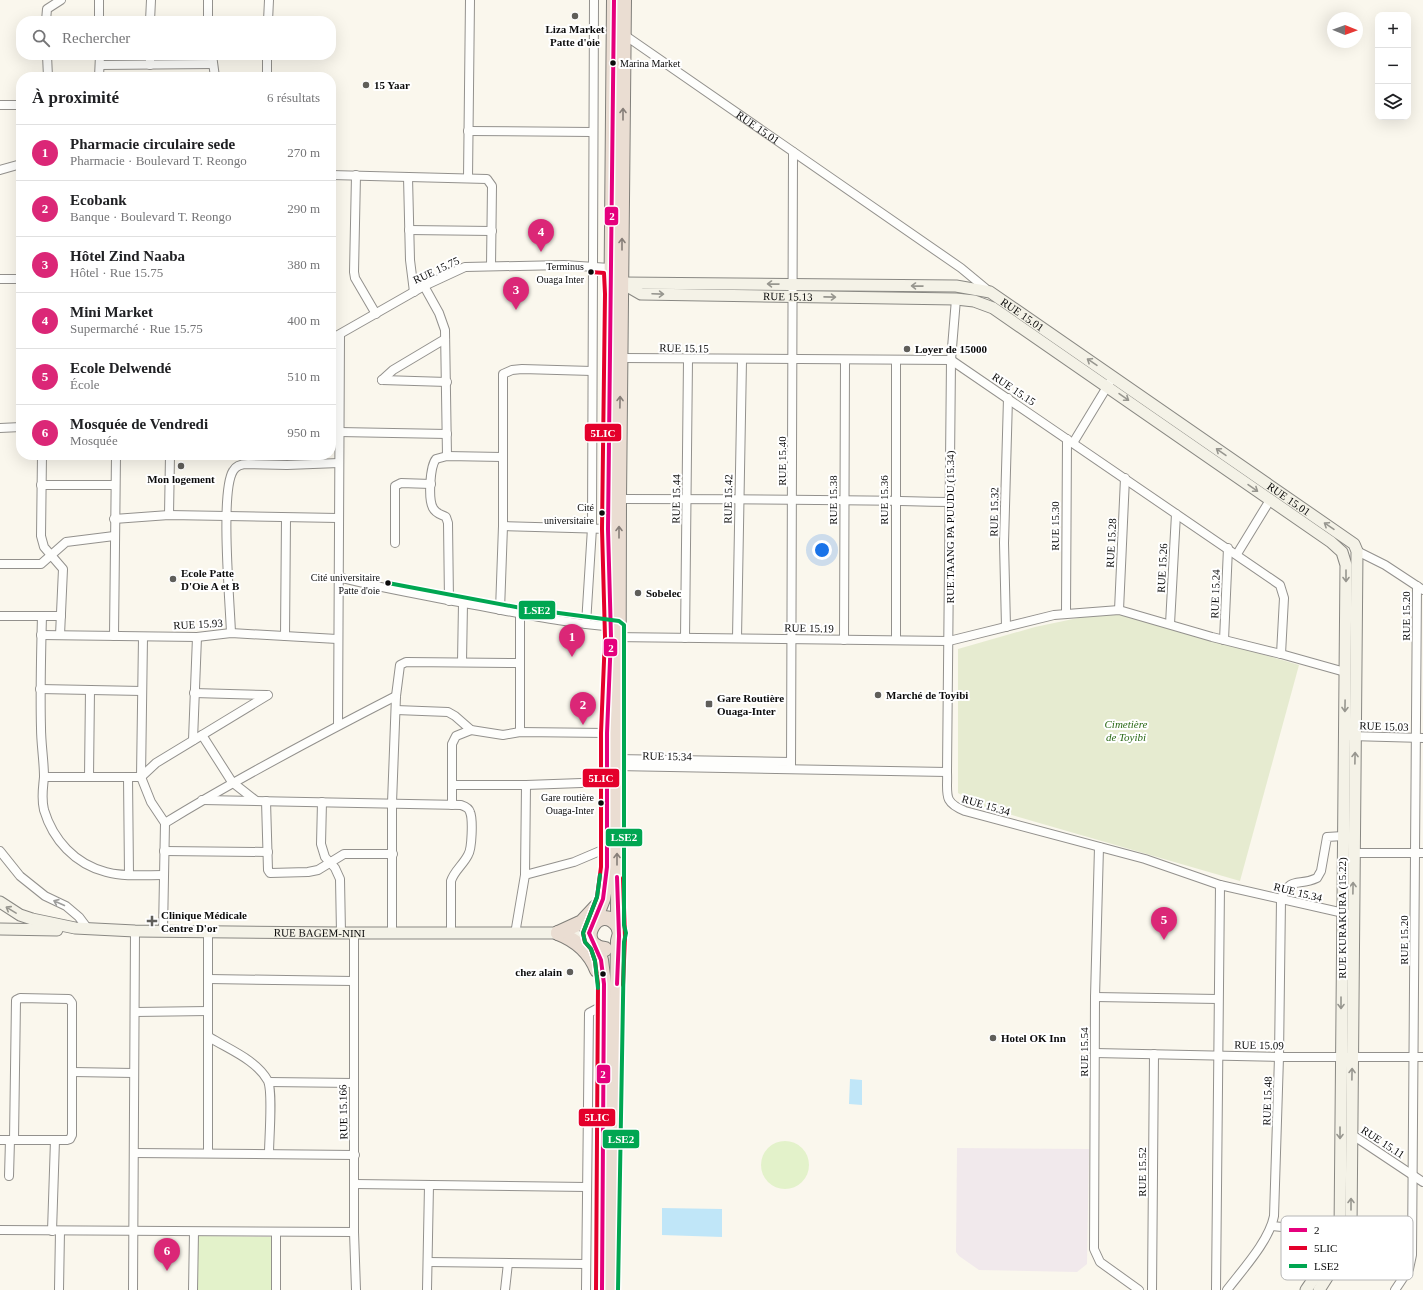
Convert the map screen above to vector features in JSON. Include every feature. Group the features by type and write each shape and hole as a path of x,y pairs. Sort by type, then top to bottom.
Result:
{"highway":[{"path":"612,763 606,733 614,632 608,529 614,0"},
{"path":"612,1290 618,941 620,933 618,926 612,763 614,632 619,499 624,0"},
{"path":"602,1290 604,974 601,960 589,932 603,899 606,881 612,782"},
{"path":"561,933 582,922 603,899"},
{"path":"593,924 601,919 609,919 618,926"},
{"path":"561,933 573,940 589,955 599,974 604,1000"},
{"path":"593,943 608,948 618,941"}],"main road":[{"name":"RUE 15.13","path":"610,268 622,283 641,294 956,299"},
{"name":"RUE 15.13","path":"622,283 956,286 990,292"},
{"name":"RUE 15.01","path":"990,292 1270,500 1331,542"},
{"name":"RUE 15.01","path":"956,299 974,301 993,308 1110,381 1351,541 1357,551"},
{"name":"RUE KURAKURA (15.22)","path":"1331,542 1342,552 1346,565 1343,836 1347,914 1347,1057 1341,1216"},
{"name":"RUE KURAKURA (15.22)","path":"1347,914 1354,853 1357,551"},
{"path":"0,902 12,911 32,919 75,928"},
{"path":"561,933 582,930 593,924"},
{"name":"RUE BAGEM-NINI","path":"75,928 208,932 561,933"},
{"path":"0,929 63,930 75,928"},
{"path":"561,933 593,943"},
{"name":"RUE KURAKURA (15.22)","path":"1347,1057 1351,1134 1349,1216"},
{"name":"RUE KURAKURA (15.22)","path":"1306,1290 1313,1280"},
{"name":"RUE KURAKURA (15.22)","path":"1319,1290 1326,1280"}],"street":[{"path":"46,16 47,9 61,0"},
{"path":"99,0 99,16"},
{"path":"150,16 151,0"},
{"path":"208,0 208,16"},
{"path":"268,16 269,0"},
{"path":"468,178 470,0"},
{"path":"586,624 592,528 592,132 594,0"},
{"name":"RUE 15.01","path":"623,34 961,268 990,292"},
{"path":"47,60 48,72"},
{"path":"99,72 100,60"},
{"path":"150,60 150,65"},
{"path":"213,60 214,72"},
{"path":"267,60 267,72"},
{"path":"100,65 213,64"},
{"path":"0,105 16,105"},
{"path":"468,131 592,132"},
{"name":"RUE 15.40","path":"791,766 794,360 792,296 793,152"},
{"path":"0,170 16,165"},
{"path":"336,175 487,179 491,183 491,266"},
{"path":"356,175 354,272 355,278 376,314"},
{"path":"408,177 410,260 414,292"},
{"path":"409,230 492,231"},
{"name":"RUE 15.75","path":"336,337 424,286 465,267 592,266 610,268"},
{"path":"0,279 16,279"},
{"path":"424,286 441,318 445,330 447,456"},
{"name":"RUE TAANG PA PUUDU (15.34)","path":"947,772 951,360 956,299"},
{"path":"338,725 337,639 340,335"},
{"path":"446,339 393,370 382,380 447,382"},
{"name":"RUE 15.15","path":"621,358 845,361 951,360 1276,582 1282,589 1284,598 1281,654"},
{"name":"RUE 15.44","path":"685,638 688,360"},
{"name":"RUE 15.42","path":"737,638 742,360"},
{"name":"RUE 15.36","path":"896,360 894,500 896,640"},
{"name":"RUE 15.38","path":"844,640 845,361"},
{"path":"500,610 503,526 503,374 512,370 522,369 592,371"},
{"path":"1070,441 1110,381"},
{"name":"RUE 15.32","path":"1006,627 1004,543 1008,398"},
{"path":"336,409 340,409"},
{"path":"0,428 16,427"},
{"path":"339,432 447,434"},
{"name":"RUE 15.30","path":"1066,613 1070,441"},
{"path":"449,601 448,523 446,517 436,513 433,508 431,484 433,463 436,459 447,456 502,457"},
{"path":"42,460 41,536 44,548 63,569 60,635"},
{"path":"114,636 114,519 116,460"},
{"path":"169,516 170,460"},
{"path":"231,633 227,518 230,476 238,466 248,464 287,465 339,463"},
{"name":"RUE 15.28","path":"1119,610 1125,478"},
{"path":"395,543 395,486 401,483 431,484"},
{"path":"41,485 115,485"},
{"path":"619,499 844,499 949,502"},
{"path":"1237,554 1270,500"},
{"name":"RUE 15.26","path":"1170,624 1176,514"},
{"path":"114,519 169,516 227,518 338,518"},
{"path":"285,636 286,518"},
{"path":"503,526 608,529"},
{"path":"0,564 37,564 46,560 66,542 114,536"},
{"name":"RUE 15.24","path":"1224,640 1228,548"},
{"name":"RUE 15.01","path":"1357,551 1385,565 1420,588"},
{"name":"RUE 15.19","path":"338,576 377,587 520,614 586,624 614,632 685,638 949,641 1066,613 1119,610 1345,672"},
{"name":"RUE 15.20","path":"1412,1216 1419,853 1420,588"},
{"path":"462,662 463,603"},
{"path":"520,614 520,732"},
{"path":"0,616 61,616"},
{"path":"42,616 40,689 44,777 41,796 44,810 50,825 61,845 75,857 92,867 106,872 129,875 163,875"},
{"name":"RUE 15.93","path":"41,635 196,637 231,633 337,639"},
{"path":"143,637 141,777 151,802 165,823 163,931"},
{"path":"193,740 196,637"},
{"path":"392,933 392,803 396,696 399,668 403,662 520,662"},
{"path":"40,689 142,691"},
{"path":"89,777 90,690"},
{"path":"44,777 141,777 156,763 268,695 194,693"},
{"path":"165,823 232,782 338,725 396,696"},
{"path":"396,710 448,712 471,730"},
{"path":"452,805 452,744 456,736 471,730 503,735 520,732 606,733"},
{"path":"202,735 232,782 255,800"},
{"name":"RUE 15.03","path":"1344,735 1419,738"},
{"name":"RUE 15.34","path":"612,763 791,766 947,772 949,802 953,806 965,811 1145,859 1220,885 1347,914"},
{"path":"128,777 129,875"},
{"path":"452,785 526,785 612,782"},
{"path":"515,934 525,875 526,785"},
{"path":"202,800 392,803 465,806 470,812 472,822 469,853 452,876 450,886 451,933"},
{"path":"266,801 268,870 270,873 308,872 318,870 329,862 348,854 393,854"},
{"path":"322,802 321,844 325,857 335,868 340,879 341,933"},
{"path":"1281,898 1286,888 1290,884 1317,878 1321,871 1328,837 1343,836"},
{"name":"RUE 15.54","path":"1100,847 1095,997 1094,1249 1100,1262 1139,1290"},
{"path":"525,875 574,862 607,848"},
{"path":"0,851 20,876 45,896 66,906 79,917 88,929"},
{"path":"164,851 268,852"},
{"path":"1354,853 1419,853"},
{"path":"1216,1290 1217,1056 1220,885"},
{"name":"RUE 15.48","path":"1228,1290 1272,1226 1274,1216 1279,1057 1281,898"},
{"path":"133,1290 136,931"},
{"path":"208,932 208,1153"},
{"name":"RUE 15.166","path":"354,933 354,1232 356,1290"},
{"path":"209,979 353,981"},
{"path":"1095,997 1218,999"},
{"path":"0,1140 12,1140 67,1140 72,1135 73,1072 71,1000 18,998 16,1000 12,1140 9,1176"},
{"path":"586,1290 589,1013 604,1000"},
{"path":"135,1012 208,1011"},
{"path":"209,1037 248,1060 269,1082 269,1153"},
{"name":"RUE 15.09","path":"1095,1053 1279,1057 1423,1057"},
{"name":"RUE 15.52","path":"1152,1290 1154,1054"},
{"path":"73,1072 134,1073"},
{"path":"269,1082 354,1084"},
{"name":"RUE 15.11","path":"1351,1134 1423,1182"},
{"path":"55,1140 56,1231 59,1290"},
{"path":"134,1153 355,1154"},
{"path":"355,1184 587,1187"},
{"path":"427,1290 429,1185"},
{"path":"1272,1226 1281,1227"},
{"path":"0,1230 354,1232"},
{"path":"193,1290 194,1232"},
{"path":"276,1232 276,1290"},
{"path":"428,1262 586,1264"},
{"path":"506,1290 508,1263"},
{"name":"RUE 15.20","path":"1394,1290 1401,1280"}],"shaded area":[{"path":"957,1148 1089,1149 1087,1264 1077,1272 979,1270 959,1256 956,1252"}],"green space":[{"name":"Cimetière de Toyibi","path":"1097,614 1123,614 1299,665 1240,881 981,806 958,793 958,649 1035,627"},
{"path":"785,1141 794,1143 802,1148 807,1156 809,1165 807,1174 802,1182 794,1187 785,1189 776,1187 768,1182 763,1174 761,1165 763,1156 768,1148 776,1143"},
{"path":"198,1236 272,1237 271,1290 198,1290"}],"water":[{"path":"850,1079 862,1080 862,1105 849,1104"},
{"path":"662,1208 722,1209 722,1237 662,1235"}],"transit line":[{"name":"2","path":"602,1290 604,984 601,960 589,933 603,899 607,867 607,733 611,637 608,529 614,0"},
{"name":"5LIC","path":"591,272 604,273 605,294 602,529 605,637 601,733 601,867 597,897 583,933 585,942 591,949 595,961 598,984 596,1290"},
{"name":"LSE2","path":"388,583 521,608 619,621 624,625 624,925 626,933 624,942 618,1290"},
{"name":"LSE2","path":"598,988 595,961 591,949 585,942 583,933 597,897 600,875"},
{"name":"2","path":"617,877 619,936 617,984"},
{"name":"5LIC","path":"623,878 625,937 623,985"}],"place":[{"name":"Liza Market Patte d'oie","path":"575,16"},
{"name":"Marina Market","path":"613,63"},
{"name":"15 Yaar","path":"366,85"},
{"name":"Mini Market","path":"541,252"},
{"name":"Terminus Ouaga Inter","path":"591,272"},
{"name":"Hôtel Zind Naaba","path":"516,310"},
{"name":"Loyer de 15000","path":"907,349"},
{"name":"Mon logement","path":"181,466"},
{"name":"Cité universitaire","path":"602,513"},
{"name":"Ecole Patte D'Oie A et B","path":"173,579"},
{"name":"Cité universitaire Patte d'oie","path":"388,583"},
{"name":"Sobelec","path":"638,593"},
{"name":"Pharmacie circulaire sede","path":"572,657"},
{"name":"Marché de Toyibi","path":"878,695"},
{"name":"Gare Routière Ouaga-Inter","path":"709,704"},
{"name":"Ecobank","path":"583,725"},
{"name":"Gare routière Ouaga-Inter","path":"601,803"},
{"name":"Clinique Médicale Centre D'or","path":"152,921"},
{"name":"Ecole Delwendé","path":"1164,940"},
{"name":"chez alain","path":"570,972"},
{"name":"Hotel OK Inn","path":"993,1038"},
{"name":"Mosquée de Vendredi","path":"167,1271"}]}
